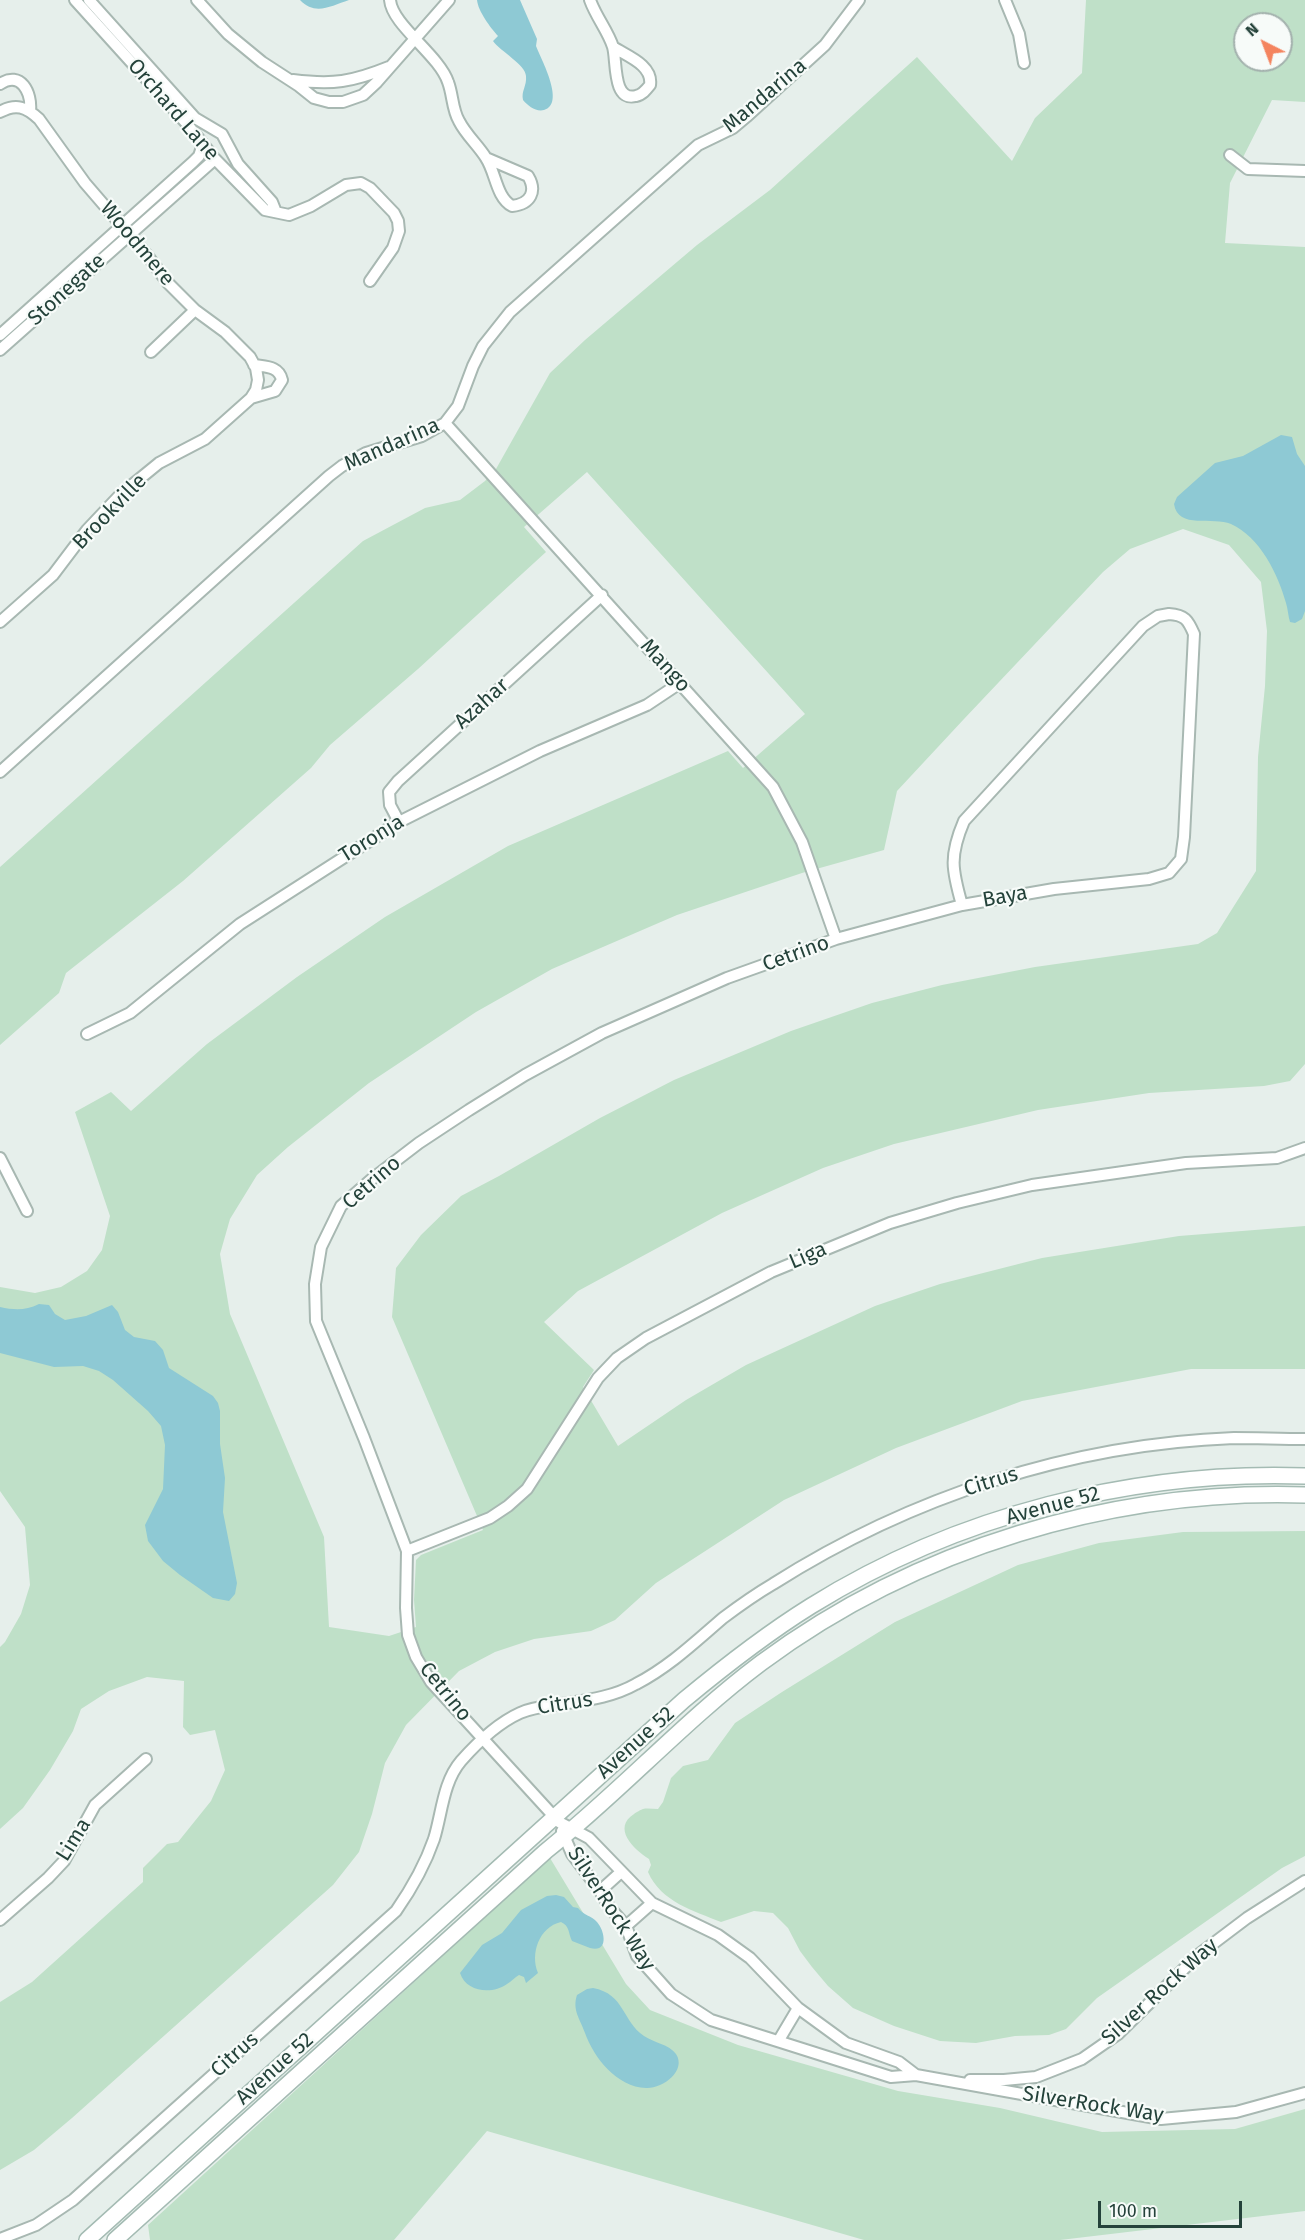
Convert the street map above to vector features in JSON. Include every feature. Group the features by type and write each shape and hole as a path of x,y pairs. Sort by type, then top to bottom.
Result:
{"main road":[{"name":"Avenue 52","path":"119,2239 562,1826 684,1700 750,1648 812,1605 909,1554 1010,1516 1110,1491 1199,1478 1305,1476"},
{"name":"Avenue 52","path":"87,2240 562,1826 760,1664 796,1639 849,1607 929,1567 983,1546 1092,1514 1155,1503 1216,1497 1305,1495"}],"street":[{"name":"Orchard Lane","path":"75,0 214,158 265,210 276,212"},
{"name":"Orchard Lane","path":"89,0 195,118 222,134 238,164 272,202 276,212"},
{"path":"197,0 228,34 262,62 314,98 335,102 343,102 363,95 391,67 449,0"},
{"path":"390,0 399,20 448,80 451,99 459,121 486,158 507,203 512,206 529,200 533,187 528,176 486,158"},
{"path":"591,0 598,22 613,47 617,80 621,91 631,97 644,93 650,85 649,73 613,47"},
{"name":"Mandarina","path":"0,772 342,465 366,453 422,436 445,423 458,406 483,346 510,312 698,145 733,128 746,117 825,45 859,0"},
{"path":"1005,0 1019,34 1024,63"},
{"path":"290,80 334,83 364,77 391,67"},
{"path":"0,84 9,79 16,80 22,83 30,94 30,111 16,106 4,110"},
{"path":"334,83 335,102"},
{"name":"Woodmere","path":"30,111 39,119 85,183 168,283 195,310 225,332 250,357 254,365"},
{"name":"Stonegate","path":"125,231 199,156 203,144"},
{"name":"Stonegate","path":"0,350 4,336 228,145"},
{"path":"1230,155 1248,169 1305,171"},
{"path":"276,212 289,215 299,213 346,185 360,183 370,188 394,213 399,231 393,248 370,281"},
{"path":"151,352 195,310"},
{"path":"254,365 258,380 254,394"},
{"name":"Brookville","path":"0,622 53,575 87,530 122,494 159,463 204,439 254,394 275,391 282,381 278,371 254,365"},
{"name":"Mango","path":"445,423 773,787 802,842 836,939"},
{"name":"Azahar","path":"399,822 390,805 388,792 602,595"},
{"name":"Baya","path":"1169,614 1179,615 1188,620 1194,634 1184,837 1180,859 1175,866 1169,873 1149,879 1054,889 962,905 953,864 955,843 964,821 1143,626 1158,616 1169,614"},
{"name":"Toronja","path":"87,1034 130,1012 240,924 399,822 540,751 647,705 680,683"},
{"name":"Cetrino","path":"562,1826 431,1682 416,1657 408,1635 407,1551 316,1321 315,1284 321,1247 341,1206 372,1179 460,1115 525,1075 602,1033 728,978 836,939 962,905"},
{"name":"Liga","path":"407,1551 490,1518 527,1489 598,1378 617,1358 646,1338 771,1272 890,1223 957,1203 1032,1185 1186,1163 1277,1158 1305,1148"},
{"path":"0,1158 27,1211"},
{"name":"Citrus","path":"0,2239 36,2225 73,2200 396,1911 412,1888 434,1839 449,1780 459,1763 503,1722 521,1712 542,1706 602,1698 628,1689 657,1673 726,1616 830,1549 890,1520 948,1496 1059,1462 1116,1452 1173,1443 1233,1438 1305,1439"},
{"name":"Lima","path":"0,1920 64,1861 95,1805 146,1759"},
{"name":"SilverRock Way","path":"562,1826 588,1838 652,1903 718,1935 750,1958 798,2008 846,2043 899,2062 916,2075"},
{"name":"SilverRock Way","path":"562,1826 572,1854 610,1908 626,1926 637,1956 671,1994 711,2020 891,2077 916,2075 1161,2119 1236,2112 1305,2093"},
{"path":"600,1891 621,1872"},
{"name":"Silver Rock Way","path":"933,2079 1004,2080 1036,2077 1082,2059 1118,2034 1198,1956 1247,1918 1305,1881"},
{"path":"626,1926 652,1903"},
{"path":"779,2040 798,2008"}],"green space":[{"path":"1086,0 1305,0 1305,102 1272,100 1230,183 1225,243 1305,247 1305,1064 1290,1081 1264,1086 1149,1093 1038,1110 894,1144 823,1168 722,1213 578,1291 544,1322 594,1370 583,1387 618,1446 686,1400 746,1365 875,1306 940,1284 1042,1258 1179,1236 1305,1226 1305,1369 1191,1369 1022,1401 896,1448 784,1500 656,1583 615,1620 591,1631 534,1639 495,1652 459,1671 406,1725 385,1763 372,1814 359,1852 333,1885 72,2118 34,2150 0,2170 0,2002 32,1982 143,1882 143,1868 167,1844 178,1842 211,1801 225,1770 215,1730 190,1735 183,1727 184,1681 147,1677 109,1691 81,1709 73,1731 50,1770 23,1808 0,1829 0,1647 21,1614 30,1585 25,1527 0,1491 0,1287 35,1293 61,1287 87,1271 102,1250 110,1216 75,1112 111,1092 131,1111 207,1044 297,977 385,917 508,846 728,751 743,768 805,714 587,472 524,527 546,552 418,669 330,745 311,768 183,881 66,973 59,993 0,1045 0,867 363,541 425,508 460,500 485,481 496,469 550,373 585,340 697,245 770,190 917,57 1012,161 1035,118 1082,73","holes":["1183,529 1229,545 1261,582 1267,631 1265,686 1258,757 1256,871 1217,933 1198,944 1035,967 942,985 872,1003 791,1031 674,1080 600,1118 461,1196 421,1235 396,1268 392,1317 483,1530 421,1555 416,1560 414,1600 416,1627 389,1636 329,1627 324,1537 230,1314 220,1254 230,1219 257,1175 288,1147 369,1083 476,1012 552,969 677,915 802,873 884,850 897,791 1103,572 1130,549"]},
{"path":"1305,1531 1305,1856 1282,1868 1097,1998 1066,2029 1049,2035 1015,2036 976,2043 940,2041 894,2026 853,2008 828,1986 800,1951 788,1928 773,1913 754,1911 721,1922 689,1909 670,1898 661,1891 648,1872 651,1865 649,1859 627,1838 625,1826 628,1820 642,1809 658,1809 663,1802 671,1778 683,1766 708,1760 735,1723 895,1622 1018,1565 1099,1543 1183,1532"},
{"path":"550,1858 626,1984 650,2010 738,2045 898,2091 1000,2108 1102,2132 1235,2129 1305,2109 1305,2211 1060,2240 864,2240 487,2131 394,2240 150,2240 148,2225"}],"water":[{"path":"300,0 349,0 317,9 311,8"},
{"path":"477,0 520,0 537,39 536,46 550,81 553,99 550,106 544,110 538,110 523,100 525,72 493,41 498,36 482,14"},
{"path":"1281,435 1292,437 1297,454 1305,466 1305,611 1302,619 1295,623 1290,622 1283,592 1273,569 1251,538 1231,524 1189,520 1182,517 1174,504 1177,497 1215,463 1243,456"},
{"path":"39,1304 49,1305 55,1314 65,1320 86,1316 112,1305 118,1312 125,1330 134,1337 155,1341 163,1350 169,1368 213,1396 218,1403 220,1444 225,1478 223,1512 237,1583 235,1594 229,1601 213,1598 180,1575 163,1561 148,1541 145,1525 163,1489 165,1445 161,1426 148,1411 113,1380 99,1371 83,1366 54,1367 0,1353 0,1307 20,1309"},
{"path":"547,1896 564,1897 573,1907 578,1908 597,1922 604,1940 600,1947 590,1948 572,1941 567,1928 561,1922 547,1929 542,1935 535,1958 538,1973 526,1983 524,1977 519,1975 494,1990 480,1990 463,1979 460,1973 482,1945 502,1933 521,1910"},
{"path":"593,1988 611,1996 644,2036 676,2054 679,2060 678,2067 671,2078 659,2086 646,2088 626,2082 608,2070 594,2052 575,2005 577,1995"}]}
